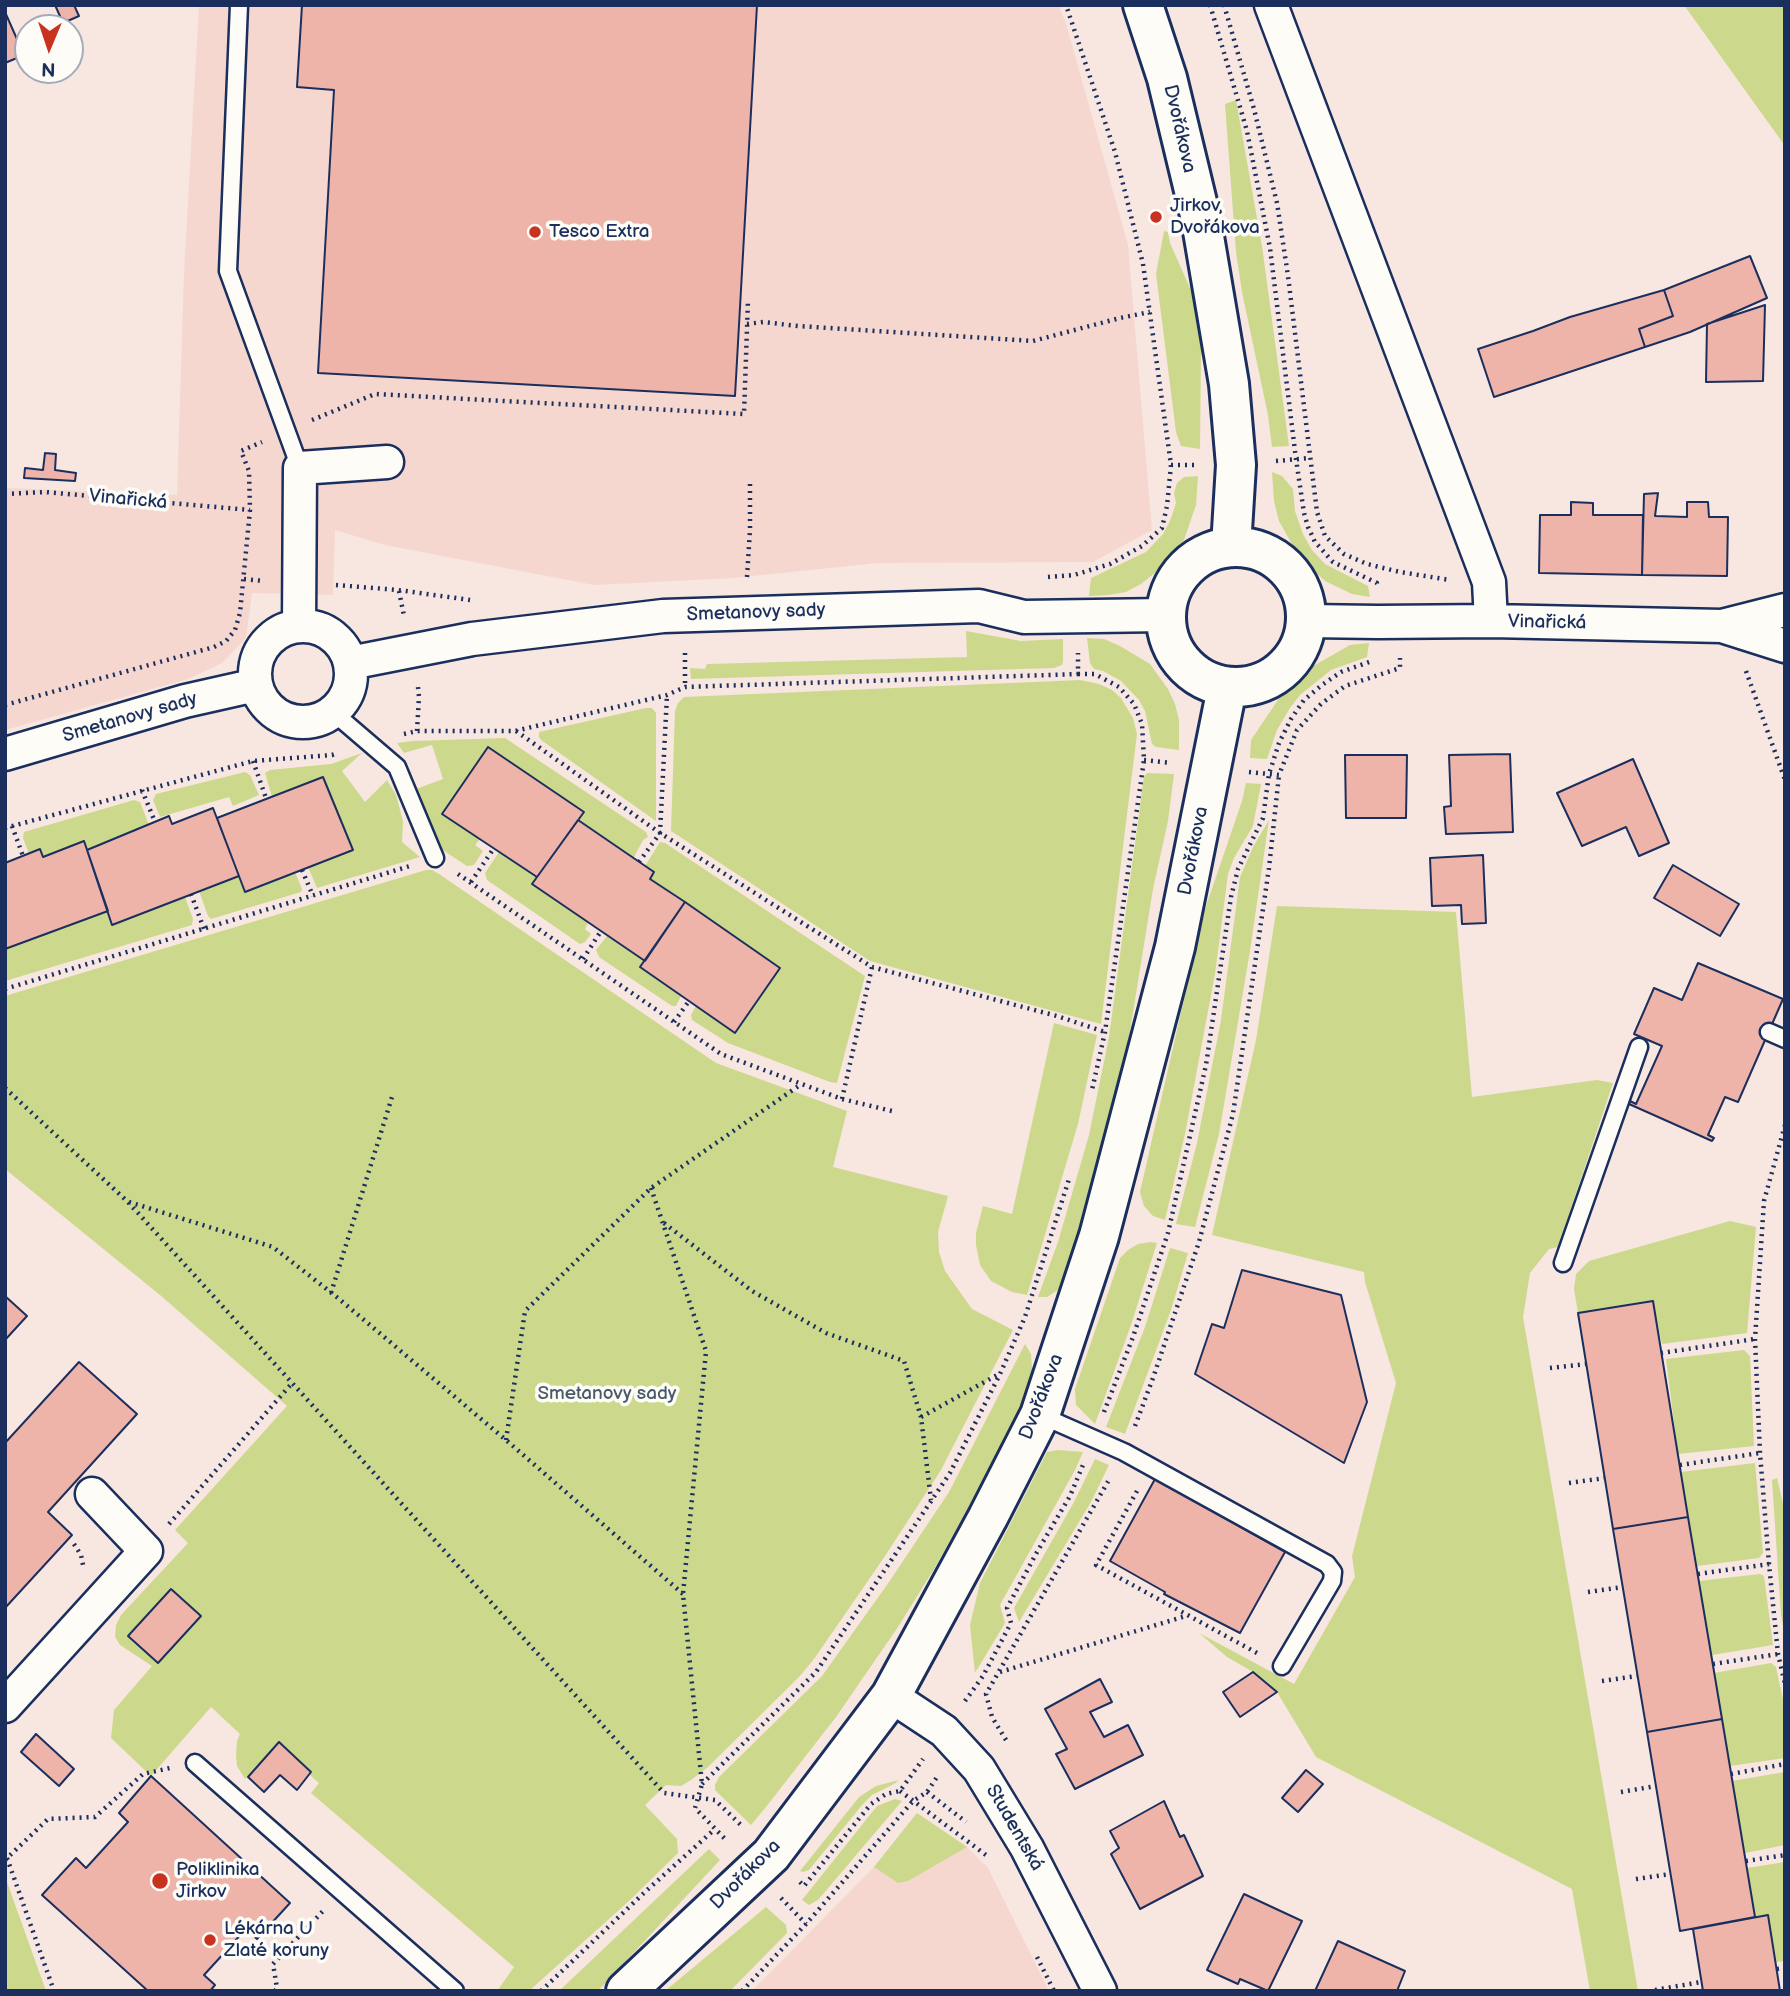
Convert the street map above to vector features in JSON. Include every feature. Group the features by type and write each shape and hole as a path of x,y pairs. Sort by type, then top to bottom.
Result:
{"street":[{"name":"Dvořákova","path":"1143,5 1167,78 1201,219 1229,384 1236,465 1231,547"},
{"path":"1271,5 1489,582 1491,621"},
{"path":"299,626 300,468 387,463"},
{"path":"1231,547 1255,550 1276,560 1293,576 1304,597 1307,621 1302,644 1290,663 1281,671 1272,678 1250,686 1227,688 1202,679 1182,663 1169,640 1165,615 1171,590 1185,568 1206,553 1231,547"},
{"name":"Smetanovy sady","path":"350,663 472,639 663,616 979,606 1024,617 1165,615"},
{"path":"1723,626 1785,610"},
{"name":"Vinařická","path":"1307,621 1491,621 1723,626 1785,646"},
{"path":"299,626 326,631 337,639 350,663 351,677 343,703 334,713 303,723 287,720 273,712 262,701 256,685 255,669 260,653 269,640 283,631 299,626"},
{"name":"Smetanovy sady","path":"5,754 186,701 256,685"},
{"name":"Dvořákova","path":"626,1991 771,1855 891,1696 1040,1415 1102,1223 1175,947 1227,688"},
{"path":"5,1706 146,1551 92,1494"},
{"name":"Studentská","path":"891,1696 944,1731 979,1769 1027,1848 1100,1991"}],"lane":[{"path":"239,5 228,271 300,468"},
{"path":"334,713 397,767 435,859"},
{"path":"1769,1032 1785,1039"},
{"path":"1563,1263 1639,1047"},
{"path":"1040,1415 1124,1452 1327,1564 1333,1572 1332,1581 1282,1667"},
{"path":"195,1763 455,1991"}],"path":[{"path":"1048,577 1074,575 1110,564 1142,546 1162,528 1171,464 1143,264 1115,152 1066,5"},
{"path":"5,705 214,647 226,641 235,630 240,613 250,510 249,471 241,451 375,394 744,414 748,300"},
{"path":"747,324 763,321 798,326 1033,341 1120,318 1150,313"},
{"path":"746,585 750,484"},
{"name":"Vinařická","path":"5,494 45,492 250,510"},
{"path":"1074,575 1079,674"},
{"path":"244,579 483,599"},
{"path":"1006,1741 992,1717 986,1695 1124,1452 1153,1378 1199,1242 1233,1114 1269,868 1279,775 1297,730 1321,704 1345,685 1400,668 1399,622"},
{"path":"1743,660 1785,780"},
{"path":"5,828 253,761 332,755 417,731 515,730 667,695 685,687 1095,674 1119,687 1134,704 1142,724 1144,760 1105,1032 1090,1098"},
{"path":"639,862 660,833 667,695"},
{"path":"515,730 660,833 872,967 1056,1016 1105,1032"},
{"path":"1144,760 1279,775"},
{"path":"253,761 266,799"},
{"path":"142,790 155,822"},
{"path":"12,826 23,856"},
{"path":"470,882 494,848"},
{"path":"5,989 435,859 721,1054 842,1099 892,1111"},
{"path":"302,870 313,896"},
{"path":"191,894 204,929"},
{"path":"583,959 601,931"},
{"path":"842,1099 872,967"},
{"path":"674,1021 689,1001"},
{"path":"506,1440 525,1311 651,1188 800,1084"},
{"path":"5,1088 128,1202 664,1793"},
{"path":"331,1293 392,1097"},
{"path":"1785,1125 1764,1201 1755,1339 1759,1453 1778,1654 1785,1684"},
{"path":"702,1784 816,1672 950,1474 1025,1317 1073,1164"},
{"path":"651,1188 706,1351 683,1594 702,1784 695,1808 755,1871"},
{"path":"128,1202 273,1247 506,1440 683,1594"},
{"path":"662,1222 752,1291 826,1333 904,1361 921,1417 931,1501"},
{"path":"1661,1353 1755,1339"},
{"path":"1550,1368 1586,1364"},
{"path":"921,1417 1000,1374"},
{"path":"146,1551 293,1382"},
{"path":"1680,1465 1759,1453"},
{"path":"1150,1467 1096,1566 1282,1667"},
{"path":"1569,1483 1605,1478"},
{"path":"1698,1574 1769,1564"},
{"path":"1588,1592 1623,1587"},
{"path":"999,1672 1187,1615"},
{"path":"1713,1664 1778,1654"},
{"path":"1602,1681 1637,1676"},
{"path":"742,1991 806,1924 913,1801 927,1792 958,1745 992,1717"},
{"path":"54,1991 6,1859 48,1819 95,1817 143,1774 195,1763"},
{"path":"1731,1774 1785,1764"},
{"path":"1622,1792 1656,1786"},
{"path":"900,1791 987,1855"},
{"path":"541,1991 715,1829"},
{"path":"1746,1861 1785,1854"},
{"path":"1636,1879 1670,1874"},
{"path":"275,1991 277,1988 273,1964 327,1906"},
{"path":"1036,1954 1054,1991"},
{"path":"1777,1969 1785,1968"},
{"path":"1655,1990 1701,1982"}],"shaded area":[{"path":"199,5 1059,5 1128,245 1152,530 1093,562 878,563 733,578 594,585 385,545 335,530 333,595 252,593 246,638 222,663 188,679 5,730 5,488 177,495 184,274"},
{"path":"917,1813 967,1847 988,1868 1049,1991 752,1991 874,1867"}],"green space":[{"path":"1684,5 1785,5 1785,146"},
{"path":"1236,100 1262,246 1289,446 1272,447 1268,415 1242,292 1236,252 1225,104"},
{"path":"1164,231 1168,232 1170,243 1197,304 1201,348 1200,449 1181,446 1176,432 1156,274"},
{"path":"1272,472 1282,476 1293,489 1295,511 1312,550 1325,564 1368,586 1370,597 1352,594 1325,581 1298,555 1279,521 1274,501"},
{"path":"1198,476 1196,505 1184,540 1171,560 1141,584 1126,592 1089,596 1091,578 1146,552 1163,534 1176,503 1174,493 1177,483 1184,477"},
{"path":"966,631 1021,641 1063,639 1062,665 1054,668 691,679 690,668 705,669 707,664 967,657"},
{"path":"1087,638 1104,639 1150,664 1175,704 1179,720 1179,750 1152,744 1145,711 1139,700 1121,681 1094,669 1090,663"},
{"path":"1369,643 1367,657 1331,670 1300,695 1277,730 1267,759 1250,758 1251,740 1286,688 1308,669 1350,645"},
{"path":"1080,680 1099,684 1121,698 1133,718 1137,734 1101,1024 870,961 671,831 675,711 684,697"},
{"path":"652,708 656,713 656,821 539,737 539,732"},
{"path":"505,738 646,832 648,837 643,840 633,859 578,820 583,813 488,748 442,813 480,839 475,845 483,851 474,865 467,866 444,851 429,826 416,789 443,779 432,745 404,753 397,743"},
{"path":"362,753 342,771 365,802 387,780 396,795 403,821 402,842 420,857 317,888 308,867 353,850 323,777 272,797 265,773 270,770 331,764"},
{"path":"245,772 250,775 259,795 233,806 229,797 160,817 153,800 156,794"},
{"path":"1148,773 1174,774 1122,1080 1107,1149 1064,1286 1047,1297 1038,1297 1058,1242 1089,1135 1109,1037 1144,776"},
{"path":"1246,783 1261,784 1253,826 1228,874 1215,974 1185,1134 1165,1220 1153,1216 1144,1206 1140,1192 1204,912"},
{"path":"134,800 140,802 149,825 87,850 83,841 43,857 29,854 23,838 24,832"},
{"path":"1269,820 1219,1134 1195,1227 1176,1224 1197,1143 1221,1020 1240,877"},
{"path":"660,842 865,976 837,1083 728,1043 692,1020 691,1015 696,1006 736,1033 780,968 650,879 654,872 645,866"},
{"path":"499,852 537,877 533,885 588,923 585,929 591,934 585,942 580,944 487,880 485,873"},
{"name":"Smetanovy sady","path":"426,870 439,874 716,1063 847,1111 833,1167 948,1196 938,1232 939,1252 945,1271 972,1309 1013,1330 941,1470 814,1659 708,1767 681,1786 666,1785 645,1805 677,1839 678,1853 529,1991 497,1991 514,1967 311,1793 319,1783 310,1775 311,1771 279,1742 245,1779 237,1766 237,1741 240,1734 211,1707 151,1776 111,1738 114,1710 152,1666 120,1645 115,1637 116,1625 121,1615 188,1543 175,1530 287,1406 160,1295 5,1169 5,996"},
{"path":"295,872 301,892 211,919 199,891 239,876 245,891"},
{"path":"185,897 193,919 192,925 5,981 5,949 108,911 113,924"},
{"path":"1277,906 1456,912 1472,1097 1597,1080 1613,1083 1558,1247 1549,1249 1530,1273 1523,1317 1638,1991 1590,1991 1572,1889 1316,1757 1277,1692 1253,1672 1227,1657 1199,1633 1294,1684 1355,1577 1352,1556 1396,1383 1364,1272 1212,1235 1256,1040"},
{"path":"607,936 645,961 641,967 681,996 676,1006 672,1006 599,957 596,950"},
{"path":"1054,1023 1097,1035 1078,1124 1027,1295 1012,1292 991,1281 980,1265 976,1233 983,1206 1012,1214"},
{"path":"1730,1221 1756,1227 1747,1333 1662,1344 1652,1301 1578,1313 1574,1289 1576,1274 1589,1261"},
{"path":"1157,1243 1095,1424 1076,1405 1075,1389 1120,1258 1138,1244"},
{"path":"1170,1248 1188,1253 1171,1310 1125,1434 1106,1427 1145,1327"},
{"path":"1025,1344 1031,1354 1033,1382 983,1481 934,1569 836,1717 751,1825 715,1790 719,1777 822,1676 889,1582 949,1492"},
{"path":"1744,1350 1750,1356 1754,1446 1678,1454 1666,1359"},
{"path":"1047,1452 1083,1452 1000,1605 1005,1623 975,1673 970,1625 980,1583"},
{"path":"1095,1459 1109,1465 1091,1502 1019,1622 1014,1608"},
{"path":"1755,1463 1763,1553 1759,1558 1697,1566 1681,1472"},
{"path":"1777,1478 1785,1512 1785,1637 1781,1615 1772,1480"},
{"path":"1760,1574 1764,1576 1773,1645 1712,1655 1699,1581"},
{"path":"1771,1663 1776,1667 1785,1709 1785,1758 1730,1766 1714,1673"},
{"path":"1785,1772 1785,1845 1745,1853 1732,1781"},
{"path":"899,1780 872,1795 809,1870 800,1871 859,1797 876,1786"},
{"path":"895,1799 902,1801 818,1900 809,1905 802,1900 877,1806"},
{"path":"917,1813 967,1847 908,1881 898,1883 874,1867"},
{"path":"709,1849 720,1860 598,1991 559,1991"},
{"path":"1785,1862 1785,1961 1776,1962 1768,1916 1755,1917 1747,1868"},
{"path":"7,1882 46,1991 5,1991"},
{"path":"766,1907 786,1925 787,1933 730,1991 665,1991"}],"building":[{"path":"55,5 74,5 78,14 59,14"},
{"name":"Tesco Extra","path":"302,5 757,5 735,396 318,373 334,90 297,87"},
{"path":"5,12 14,32 14,59 5,63"},
{"path":"1750,256 1767,298 1690,332 1645,347 1639,329 1673,316 1664,290"},
{"path":"1664,290 1673,316 1639,329 1645,347 1494,397 1478,349 1570,317"},
{"path":"1765,305 1763,381 1706,382 1707,324"},
{"path":"45,453 56,454 55,470 76,473 75,481 24,478 25,468 43,470"},
{"path":"1658,493 1655,516 1687,517 1687,502 1708,502 1709,517 1728,517 1727,576 1642,575 1644,494"},
{"path":"1571,502 1593,503 1593,515 1643,515 1642,575 1539,573 1540,515 1571,515"},
{"path":"488,747 584,812 537,877 442,814"},
{"path":"1510,754 1513,832 1446,834 1444,807 1451,806 1449,755"},
{"path":"1345,755 1407,755 1406,818 1346,818"},
{"path":"1633,759 1669,843 1639,856 1626,827 1582,846 1557,793"},
{"path":"323,777 353,850 245,892 217,818"},
{"path":"213,808 239,876 112,925 87,850 169,816 172,824"},
{"path":"578,820 654,872 650,879 685,902 645,961 532,884"},
{"path":"84,841 108,911 5,949 5,863 40,849 43,857"},
{"path":"1483,855 1486,923 1462,924 1461,905 1432,906 1430,858"},
{"path":"1673,865 1739,904 1720,936 1654,898"},
{"path":"685,902 780,968 735,1033 640,967"},
{"path":"1698,963 1783,999 1738,1102 1725,1097 1708,1135 1714,1138 1712,1141 1629,1104 1630,1101 1636,1104 1662,1046 1634,1034 1654,988 1682,1000"},
{"path":"1242,1270 1341,1295 1367,1402 1344,1463 1195,1374 1212,1324 1224,1328"},
{"path":"5,1296 27,1316 5,1340"},
{"path":"1653,1301 1688,1517 1613,1529 1578,1313"},
{"path":"79,1362 137,1414 48,1512 72,1535 5,1608 5,1443"},
{"path":"1155,1479 1285,1552 1240,1633 1164,1594 1165,1592 1110,1561"},
{"path":"1688,1517 1722,1719 1647,1732 1613,1529"},
{"path":"171,1589 201,1616 158,1663 128,1636"},
{"path":"1253,1672 1277,1692 1240,1717 1223,1692"},
{"path":"1100,1679 1112,1702 1090,1712 1104,1737 1128,1725 1143,1755 1075,1789 1056,1754 1067,1749 1045,1709"},
{"path":"1722,1719 1755,1917 1680,1931 1647,1732"},
{"path":"36,1734 74,1769 59,1786 21,1752"},
{"path":"279,1742 311,1772 297,1790 280,1775 264,1792 248,1777"},
{"path":"1306,1770 1323,1784 1298,1812 1282,1798"},
{"name":"Poliklinika Jirkov","path":"151,1776 290,1903 257,1939 246,1929 204,1975 215,1985 210,1991 148,1991 42,1895 76,1858 86,1868 128,1822 119,1813"},
{"path":"1164,1801 1180,1837 1184,1835 1203,1876 1140,1909 1111,1854 1119,1848 1110,1831"},
{"path":"1244,1894 1302,1921 1268,1991 1240,1979 1238,1984 1207,1970"},
{"path":"1768,1915 1780,1991 1703,1991 1693,1929"},
{"path":"1338,1941 1405,1971 1397,1991 1315,1991"}],"place":[{"name":"Jirkov, Dvořákova","path":"1156,217"},
{"name":"Tesco Extra","path":"535,232"},
{"name":"Poliklinika Jirkov","path":"160,1881"},
{"name":"Lékárna U Zlaté koruny","path":"210,1940"}]}
